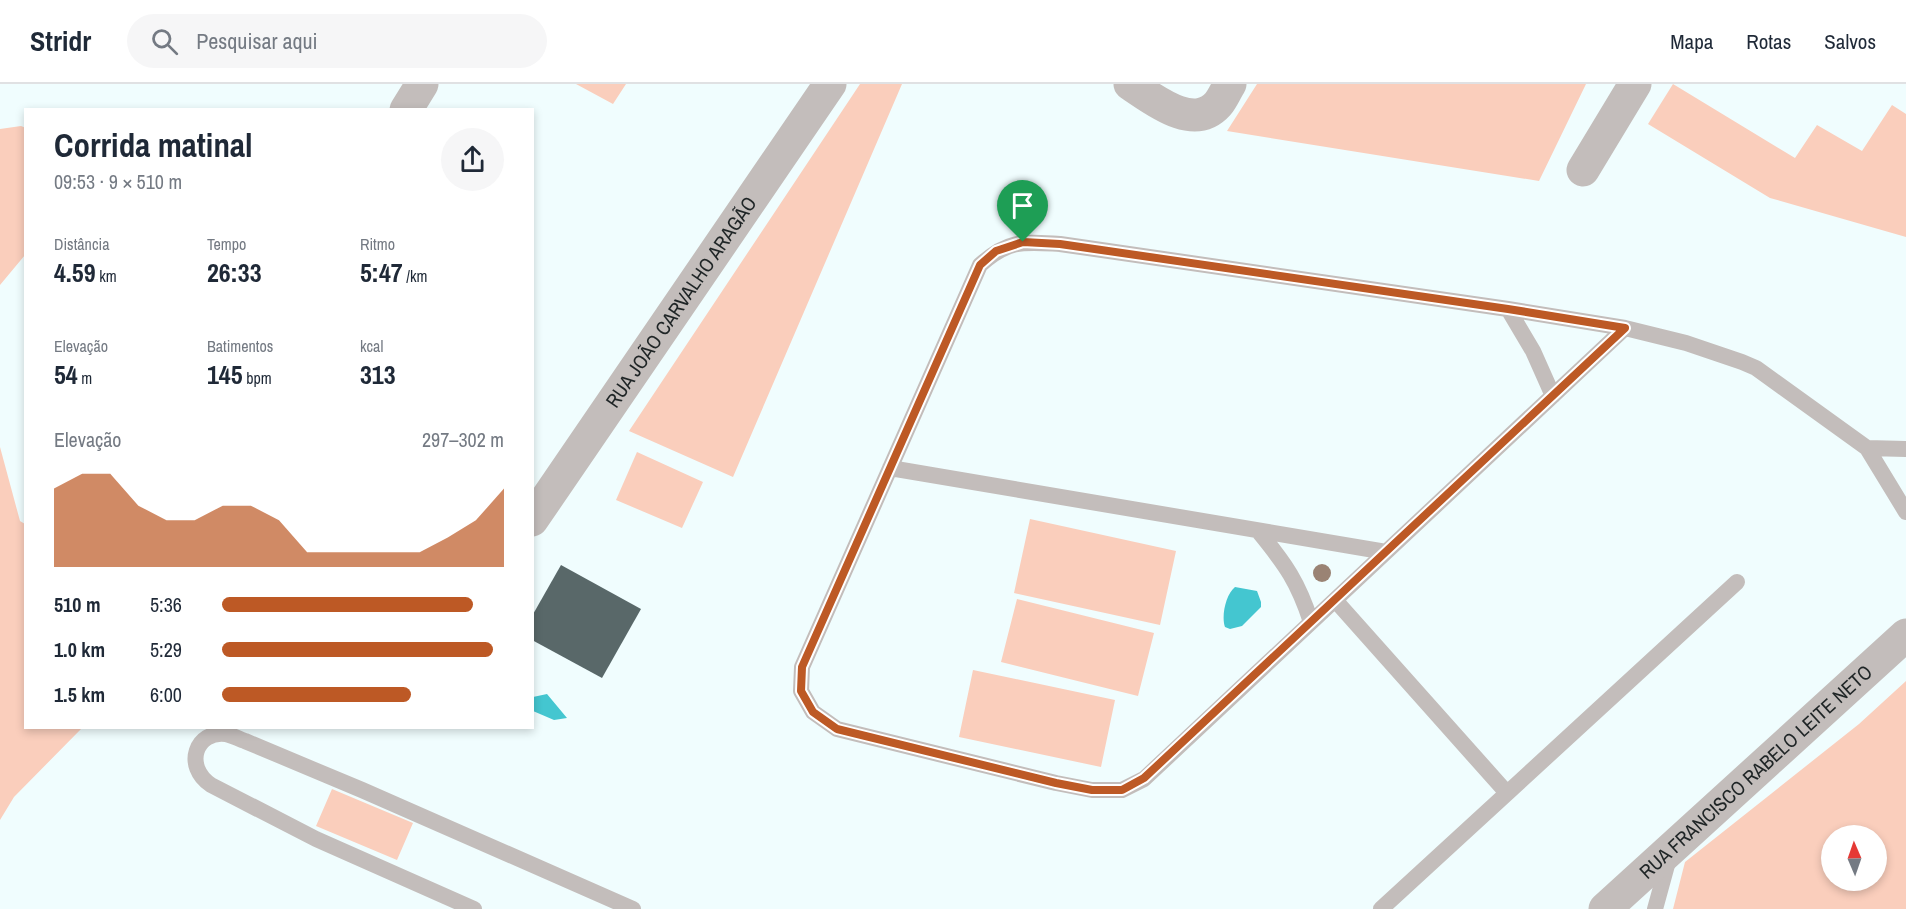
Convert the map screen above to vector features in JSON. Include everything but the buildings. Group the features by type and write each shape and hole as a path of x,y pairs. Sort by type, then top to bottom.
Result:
{"street":[{"path":"407,108 422,84"},
{"name":"RUA JOÃO CARVALHO ARAGÃO","path":"534,517 830,84"},
{"path":"1130,84 1179,113 1191,116 1206,112 1217,105 1230,84"},
{"path":"1583,170 1635,84"},
{"name":"RUA FRANCISCO RABELO LEITE NETO","path":"1605,909 1906,635"}],"lane":[{"path":"1625,328 1144,778 1122,790 1092,790 1056,783 837,729 813,712 801,691 802,667 980,265 996,251 1023,242 1060,244 1508,309 1625,328 1686,344 1756,368 1867,448 1906,512"},
{"path":"1508,309 1533,351 1553,396"},
{"path":"1867,448 1906,449"},
{"path":"890,468 1386,552"},
{"path":"1259,532 1288,567 1301,593 1311,622"},
{"path":"1381,909 1737,582"},
{"path":"1335,600 1507,793"},
{"path":"474,909 316,839 201,779 196,771 194,756 201,743 211,736 225,734 245,741 633,909"},
{"path":"1655,909 1672,848"}],"shaded area":[{"path":"576,84 626,84 613,104"},
{"path":"860,84 902,84 733,477 629,431"},
{"path":"1257,84 1586,84 1539,181 1227,131"},
{"path":"1673,84 1795,158 1817,125 1862,151 1892,105 1906,114 1906,237 1770,198 1648,124"},
{"path":"24,127 24,256 0,285 0,129"},
{"path":"0,447 20,521 24,523 24,729 81,729 14,797 0,820"},
{"path":"637,452 703,482 682,528 616,500"},
{"path":"1030,519 1176,551 1160,625 1014,593"},
{"path":"1017,599 1154,633 1138,696 1001,662"},
{"path":"973,670 1115,700 1101,767 959,737"},
{"path":"1906,681 1906,909 1673,909 1685,862 1859,724"},
{"path":"332,789 413,823 397,860 316,826"}],"water":[{"path":"1235,587 1257,591 1261,607 1242,626 1230,629 1225,627 1224,611 1229,595"},
{"path":"547,694 567,718 554,720 534,711 534,697"}],"route":[{"path":"1023,242 1060,244 1625,328 1144,778 1122,790 1092,790 837,729 813,712 801,691 802,667 980,265 996,251 1023,242"}]}
